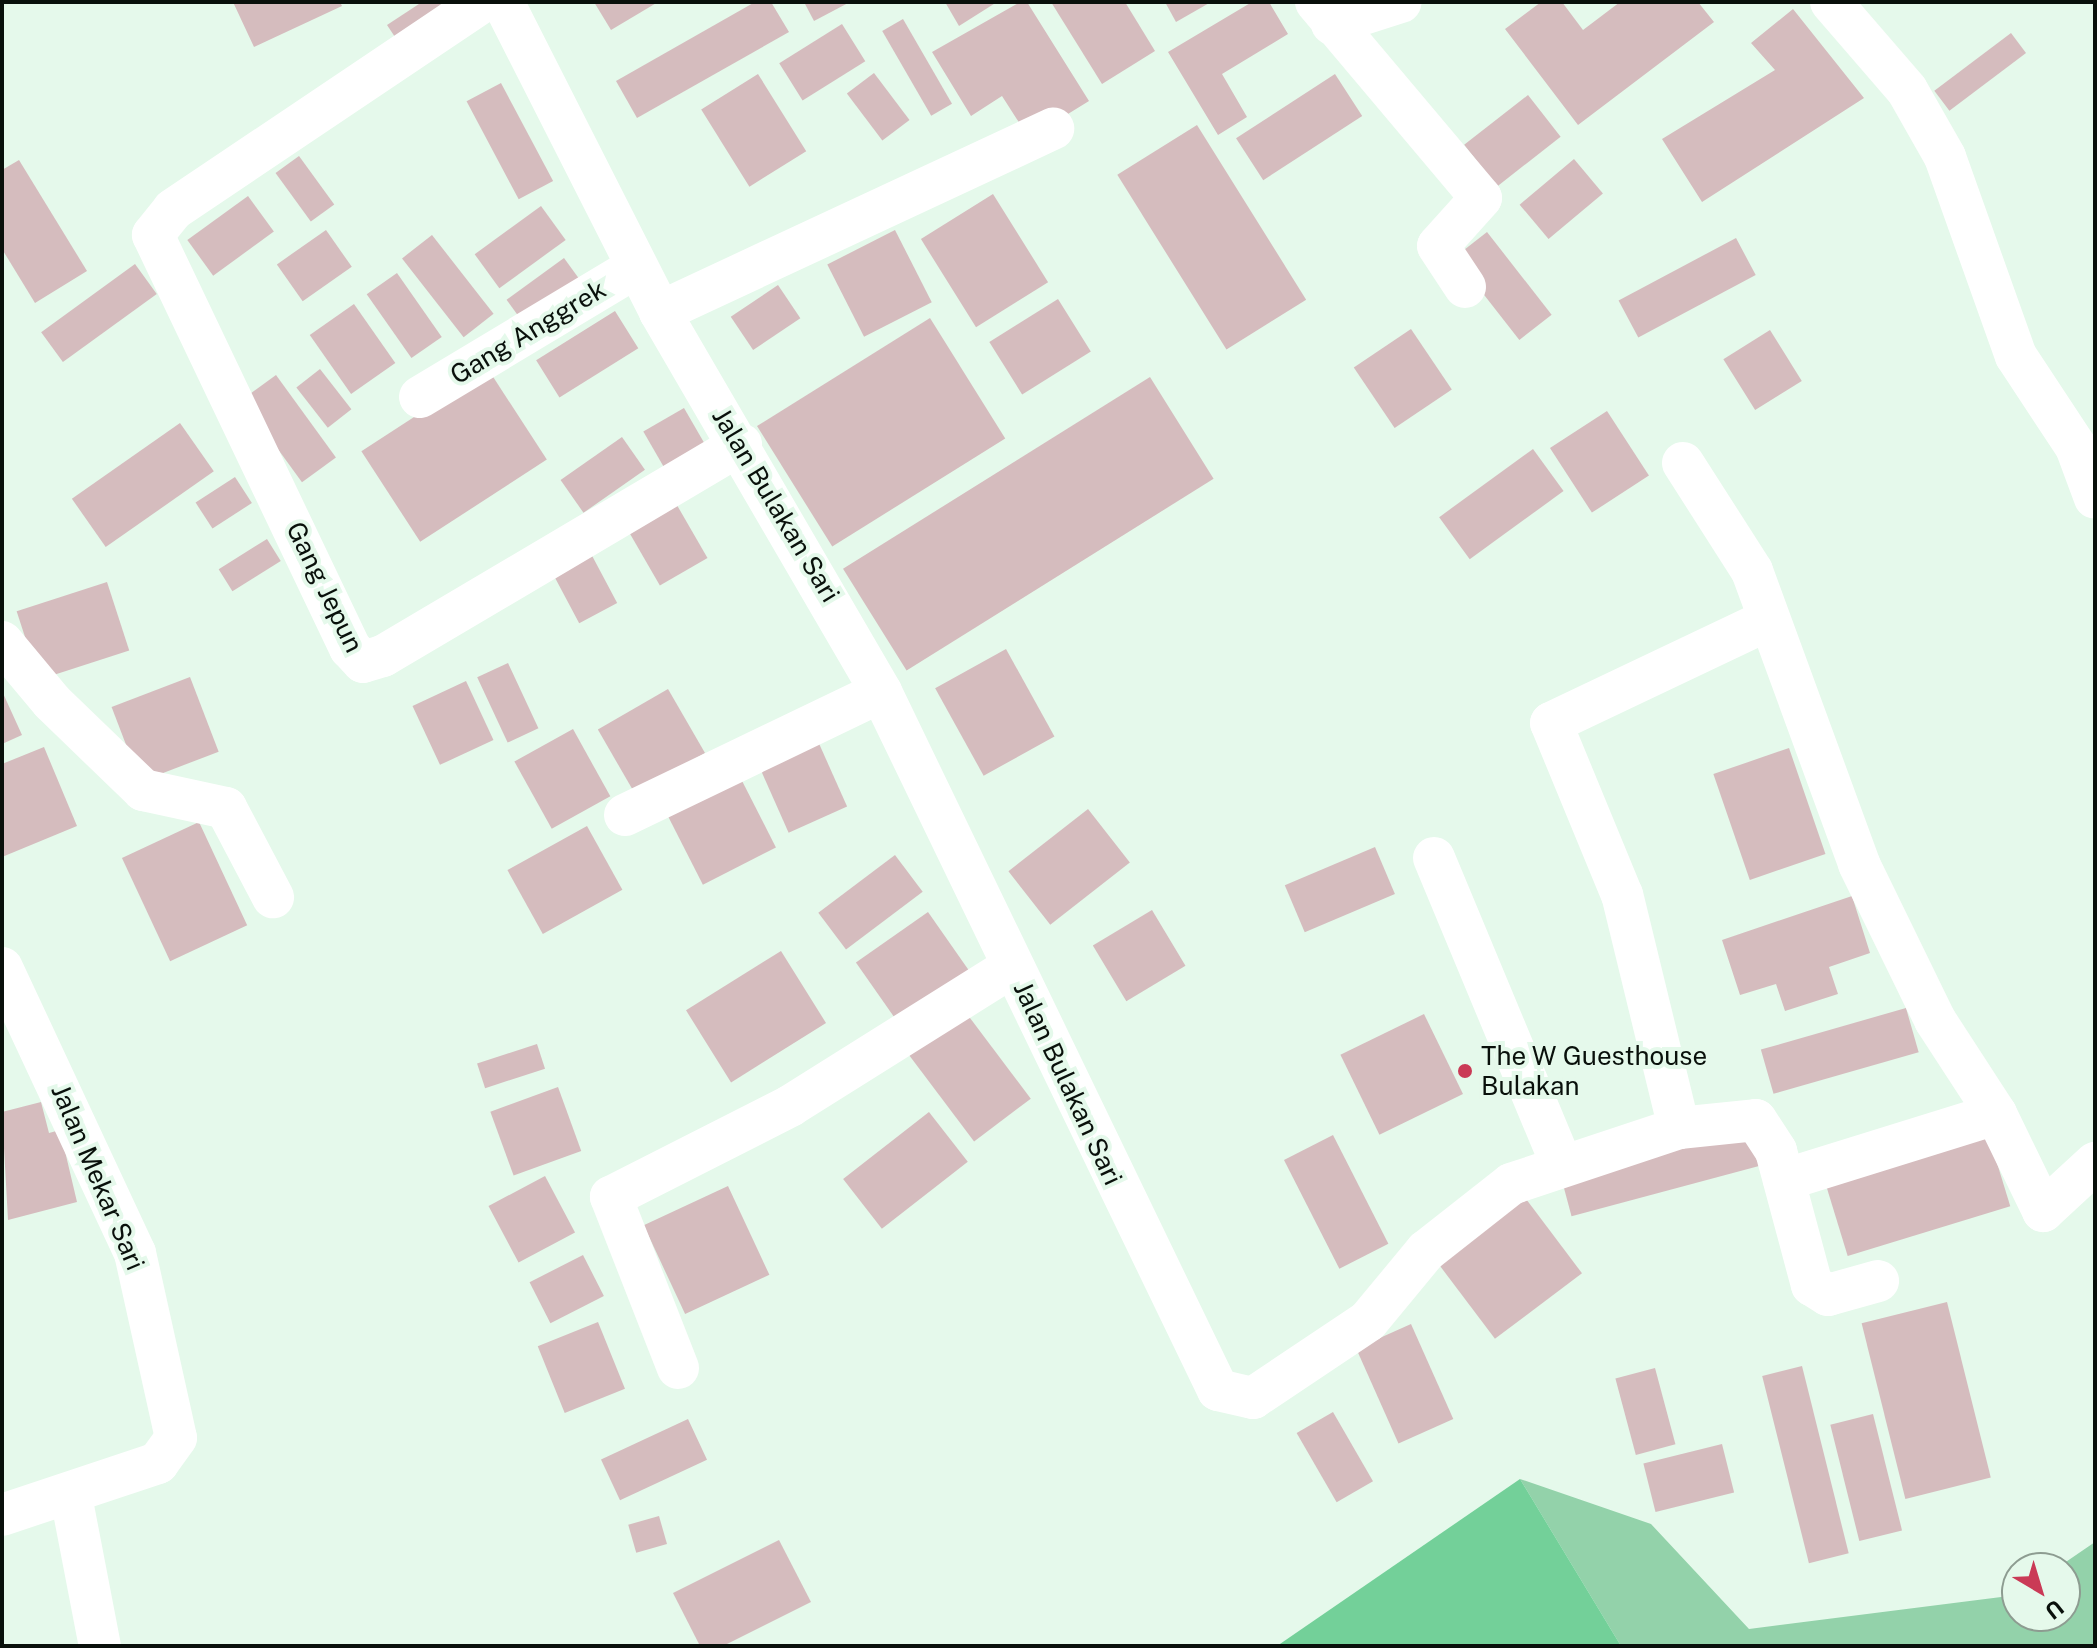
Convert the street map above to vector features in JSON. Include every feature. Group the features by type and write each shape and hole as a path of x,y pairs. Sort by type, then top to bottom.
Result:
{"street":[{"name":"Gang Jepun","path":"482,2 173,210 155,228 155,248 360,661 391,651 741,444"},
{"name":"Jalan Bulakan Sari","path":"503,2 660,312 741,444 881,692 1181,1319 1226,1397 1244,1400 1265,1391 1368,1321 1451,1227 1511,1184 1561,1163 1679,1128 1756,1120 1772,1140 1814,1288 1836,1294 1878,1281"},
{"path":"1324,13 1401,2"},
{"path":"1831,2 1907,90 1945,157 2016,356 2076,447 2095,498"},
{"path":"1324,13 1481,198 1438,246 1465,287"},
{"path":"660,312 1053,129"},
{"name":"Gang Anggrek","path":"420,397 636,267"},
{"path":"1683,463 1752,571 1859,864 1935,1020 1996,1114 2043,1211 2095,1163"},
{"path":"1679,1128 1622,895 1551,723 1768,620"},
{"path":"2,642 52,702 143,790 226,808 273,897"},
{"path":"625,815 881,692"},
{"path":"1434,858 1561,1163"},
{"path":"678,1368 611,1197 790,1106 1013,966"},
{"name":"Jalan Mekar Sari","path":"2,968 135,1253 175,1418 174,1447 158,1463 71,1496 2,1515"},
{"path":"1784,1180 1996,1114"},
{"path":"71,1496 100,1646"}],"shaded area":[{"path":"1520,1479 1651,1524 1749,1629 2001,1597 2001,1632 2081,1632 2080,1552 2095,1542 2095,1646 1621,1646"},
{"path":"1520,1479 1621,1646 1277,1646"}],"building":[{"path":"233,2 340,2 342,6 254,47"},
{"path":"422,2 439,2 448,15 401,46 387,25"},
{"path":"594,2 658,2 611,30"},
{"path":"755,2 771,2 789,32 637,118 616,81"},
{"path":"804,2 850,2 814,21"},
{"path":"945,2 997,2 959,26"},
{"path":"1020,2 1027,2 1089,101 1029,138 1002,96 971,116 932,52"},
{"path":"1051,2 1125,2 1155,51 1102,84"},
{"path":"1165,2 1211,2 1176,22"},
{"path":"1252,2 1269,2 1288,34 1222,74 1247,117 1218,135 1168,52"},
{"path":"1541,2 1562,2 1583,30 1620,2 1698,2 1714,22 1578,125 1505,29"},
{"path":"1793,9 1864,98 1702,202 1662,139 1775,70 1751,43"},
{"path":"903,19 952,104 931,116 882,31"},
{"path":"842,24 865,61 803,101 779,63"},
{"path":"2011,33 2026,53 1949,111 1934,91"},
{"path":"874,73 910,120 882,141 847,93"},
{"path":"758,74 806,151 749,187 701,110"},
{"path":"1335,74 1362,116 1263,180 1236,138"},
{"path":"501,83 553,181 519,199 467,101"},
{"path":"1528,95 1561,137 1497,187 1464,145"},
{"path":"1197,125 1306,300 1226,350 1117,175"},
{"path":"299,156 334,205 311,222 276,173"},
{"path":"1574,159 1603,193 1549,239 1520,205"},
{"path":"19,160 87,271 35,303 2,249 2,170"},
{"path":"993,194 1048,282 976,327 921,239"},
{"path":"248,196 274,232 213,276 187,240"},
{"path":"541,206 566,240 499,288 475,254"},
{"path":"326,230 352,267 303,301 277,264"},
{"path":"895,230 932,302 864,337 827,265"},
{"path":"1487,232 1552,315 1519,340 1455,257"},
{"path":"432,235 494,314 464,337 402,258"},
{"path":"1736,238 1756,275 1638,338 1619,300"},
{"path":"564,258 584,286 527,327 507,300"},
{"path":"135,264 157,294 63,362 41,332"},
{"path":"397,273 442,337 411,358 367,294"},
{"path":"778,285 800,318 753,350 731,317"},
{"path":"1058,299 1091,352 1022,395 989,342"},
{"path":"354,304 395,363 351,394 310,335"},
{"path":"615,311 638,348 559,398 536,360"},
{"path":"930,318 1005,438 832,547 757,426"},
{"path":"1411,329 1452,390 1395,428 1354,368"},
{"path":"1770,330 1802,381 1755,410 1723,359"},
{"path":"320,369 351,409 328,428 296,387"},
{"path":"488,369 547,460 420,542 361,451"},
{"path":"276,375 336,458 302,482 242,400"},
{"path":"1150,377 1214,479 907,671 843,569"},
{"path":"684,408 708,450 667,473 643,431"},
{"path":"1607,411 1649,476 1592,513 1550,448"},
{"path":"180,423 214,471 106,547 72,499"},
{"path":"622,437 645,470 584,513 561,480"},
{"path":"1533,449 1564,491 1470,559 1439,517"},
{"path":"235,477 252,503 212,529 196,503"},
{"path":"674,500 708,558 660,586 626,528"},
{"path":"267,539 281,561 232,591 219,569"},
{"path":"589,550 617,603 579,623 551,570"},
{"path":"107,582 129,650 39,680 17,611"},
{"path":"1006,649 1054,736 984,776 935,688"},
{"path":"508,663 538,728 508,743 477,677"},
{"path":"190,677 219,752 140,782 112,707"},
{"path":"466,681 493,740 440,765 413,706"},
{"path":"668,689 705,753 635,794 598,730"},
{"path":"2,691 22,735 2,744"},
{"path":"573,729 610,796 552,829 514,761"},
{"path":"817,739 847,807 789,833 759,765"},
{"path":"44,747 77,826 2,857 2,764"},
{"path":"1789,748 1825,854 1750,880 1713,774"},
{"path":"736,769 776,847 703,885 663,806"},
{"path":"1088,809 1130,863 1050,925 1008,871"},
{"path":"199,822 247,925 170,961 122,858"},
{"path":"587,826 622,890 543,934 507,870"},
{"path":"1375,847 1395,894 1305,932 1285,885"},
{"path":"895,855 923,892 846,950 818,913"},
{"path":"1852,896 1870,953 1829,967 1838,994 1785,1011 1776,984 1740,995 1722,940"},
{"path":"1152,910 1185,966 1126,1001 1093,946"},
{"path":"928,912 971,973 899,1024 856,962"},
{"path":"781,951 826,1023 731,1082 686,1010"},
{"path":"1906,1008 1919,1052 1774,1094 1761,1050"},
{"path":"964,1010 1031,1099 974,1141 907,1053"},
{"path":"1424,1014 1463,1094 1379,1135 1340,1055"},
{"path":"537,1044 545,1069 485,1088 477,1063"},
{"path":"558,1087 581,1151 514,1176 490,1112"},
{"path":"41,1102 49,1133 60,1130 77,1202 8,1220 2,1112"},
{"path":"929,1112 968,1162 882,1229 843,1179"},
{"path":"1750,1125 1761,1166 1572,1216 1561,1176"},
{"path":"1986,1127 2010,1206 1848,1256 1823,1177"},
{"path":"1333,1135 1388,1244 1339,1269 1284,1160"},
{"path":"545,1176 575,1233 519,1263 488,1206"},
{"path":"728,1186 769,1275 685,1314 644,1225"},
{"path":"1517,1187 1582,1273 1495,1339 1430,1253"},
{"path":"583,1255 604,1296 550,1323 530,1282"},
{"path":"1947,1302 1991,1478 1905,1499 1862,1323"},
{"path":"598,1322 625,1389 565,1413 538,1346"},
{"path":"1411,1324 1453,1419 1398,1443 1356,1348"},
{"path":"1802,1366 1849,1553 1809,1563 1762,1376"},
{"path":"1655,1368 1675,1444 1636,1455 1615,1379"},
{"path":"1333,1412 1373,1481 1337,1502 1297,1433"},
{"path":"1873,1414 1902,1530 1859,1541 1830,1425"},
{"path":"688,1419 707,1460 620,1500 601,1460"},
{"path":"1722,1444 1734,1493 1656,1512 1643,1464"},
{"path":"659,1516 667,1544 636,1553 628,1525"},
{"path":"779,1540 811,1602 723,1646 700,1646 673,1593"}],"place":[{"name":"The W Guesthouse Bulakan","path":"1465,1071"}]}
